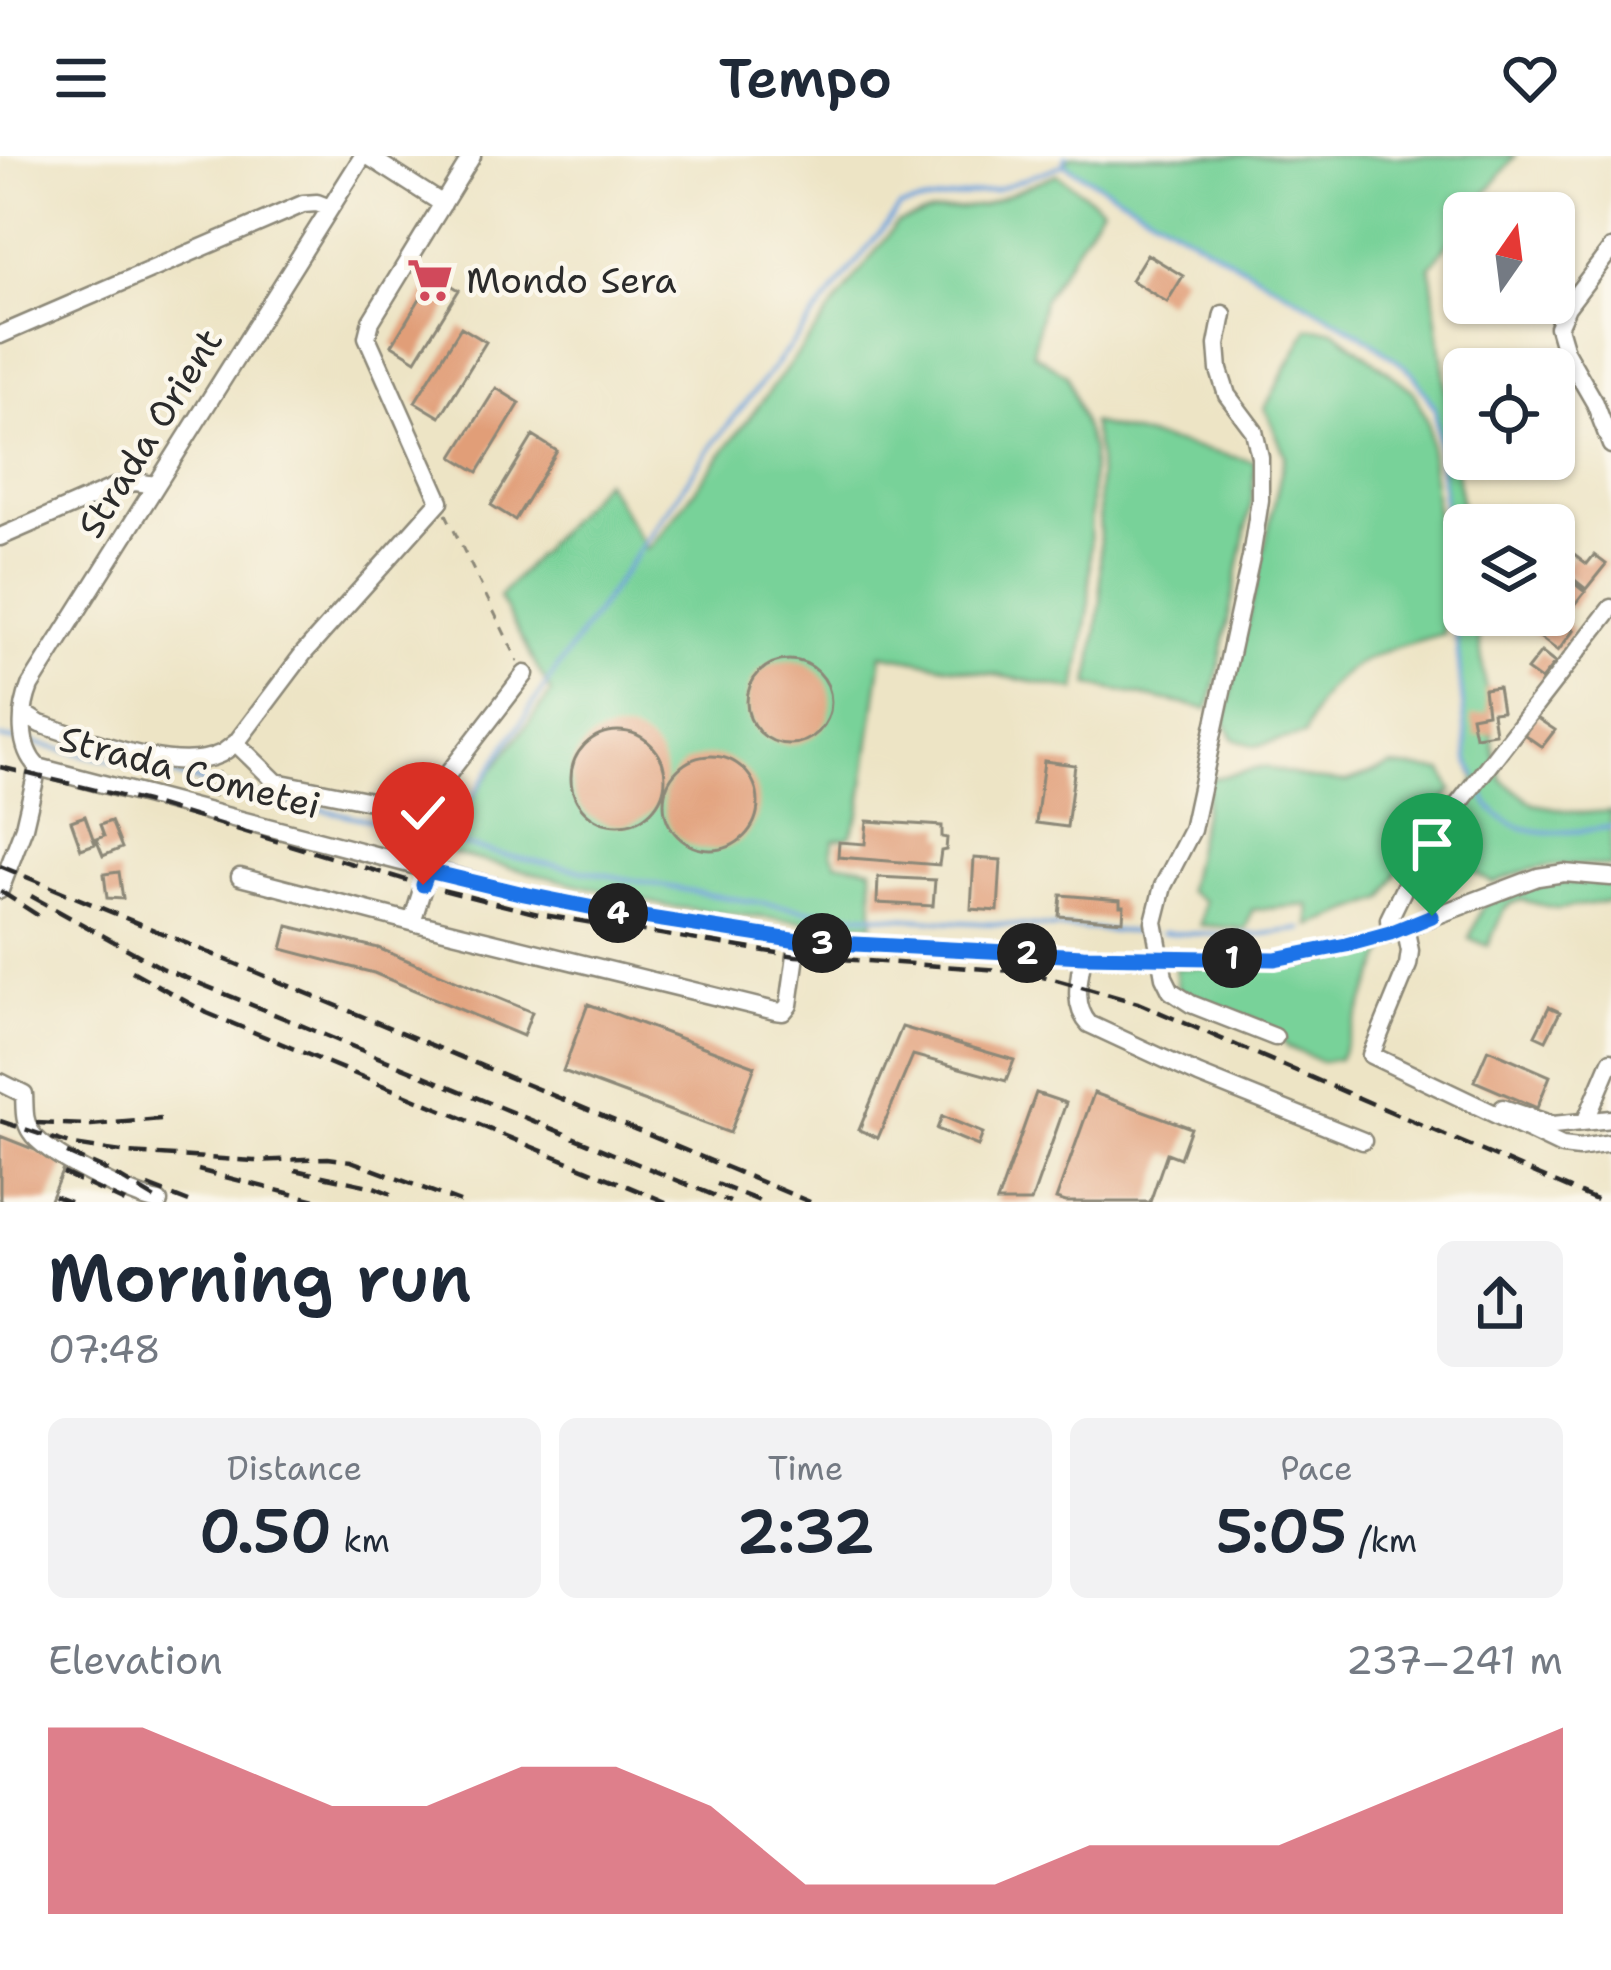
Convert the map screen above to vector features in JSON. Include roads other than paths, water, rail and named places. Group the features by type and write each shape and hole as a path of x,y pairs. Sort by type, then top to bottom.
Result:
{"street":[{"path":"365,156 443,204"},
{"name":"Strada Orient","path":"23,719 30,686 365,156"},
{"path":"0,890 24,827 33,761 23,719 155,758 218,756 236,742 303,654 440,501 367,338 371,321 472,156"},
{"path":"0,335 303,204 330,208"},
{"path":"1611,249 1567,307 1558,327 1565,352 1595,403 1611,445"},
{"path":"1223,314 1217,345 1219,370 1227,395 1254,431 1260,457 1260,500 1192,830 1163,886 1154,922 1164,977 1172,991 1191,1004 1275,1037"},
{"path":"0,537 117,486 155,485"},
{"path":"1608,1147 1562,1146 1371,1055 1410,951 1388,919 1422,851 1611,608"},
{"path":"236,742 268,776 288,786 410,806 430,796 525,674"},
{"name":"Strada Cometei","path":"33,761 524,894 798,941 1083,956 1275,959 1398,930 1538,878 1564,873 1611,877"},
{"path":"412,922 428,871"},
{"path":"240,877 783,1012 789,1005 798,941"},
{"path":"1083,956 1079,1014 1089,1024 1199,1075 1363,1141"},
{"path":"1586,1120 1611,1061"},
{"path":"0,1082 24,1094 25,1121 37,1141 134,1196 159,1202"},
{"path":"1478,1104 1553,1125 1611,1119"}],"waterway":[{"path":"1066,156 1064,164 1362,335 1412,372 1435,409 1468,760 1476,776"},
{"path":"444,840 710,448 900,207 995,190 1062,165"},
{"path":"0,738 18,741"},
{"path":"29,742 502,855 711,895 805,910 1151,933"},
{"path":"1480,787 1500,817 1529,829 1562,832 1611,827"},
{"path":"1162,933 1256,935 1302,929"}],"railway":[{"path":"0,767 146,802 423,885 538,914 796,956 1028,972 1138,1003 1601,1202"},
{"path":"0,866 810,1202"},
{"path":"0,891 39,916"},
{"path":"31,896 162,968 730,1202"},
{"path":"132,971 207,1013 666,1202"},
{"path":"36,1123 91,1125 161,1119"},
{"path":"0,1121 73,1145 128,1153 351,1161 460,1202"},
{"path":"67,1153 109,1171 160,1202"},
{"path":"198,1170 323,1202"},
{"path":"295,1170 399,1197"},
{"path":"63,1173 125,1202"},
{"path":"717,1184 762,1202"},
{"path":"148,1186 189,1202"},
{"path":"54,1196 70,1202"}],"place":[{"name":"Mondo Sera","path":"430,280"}]}
